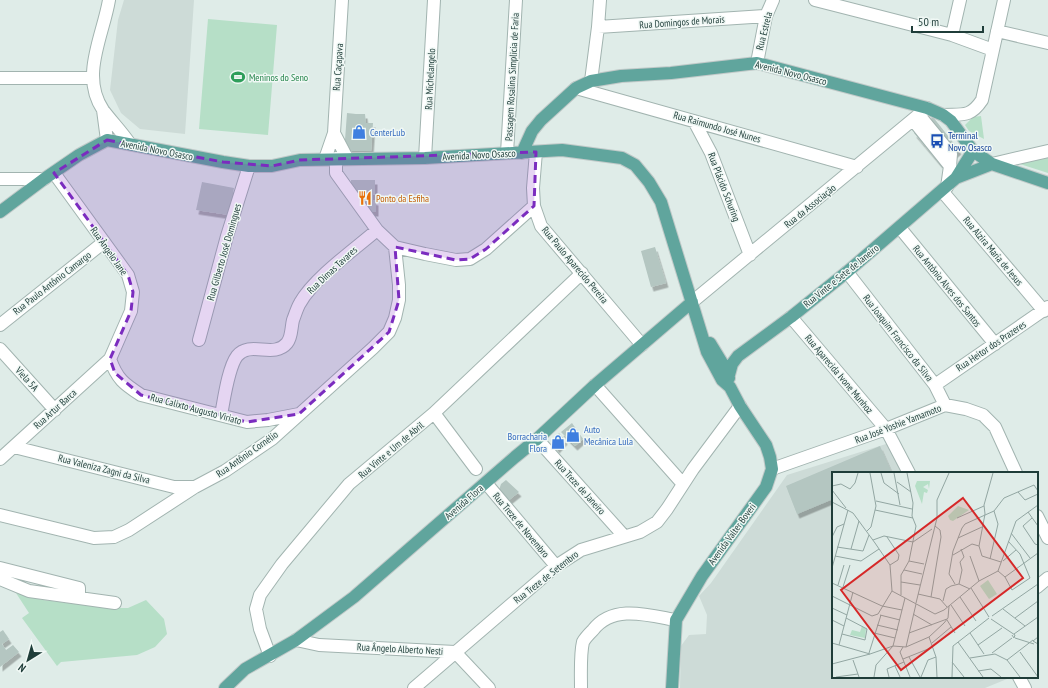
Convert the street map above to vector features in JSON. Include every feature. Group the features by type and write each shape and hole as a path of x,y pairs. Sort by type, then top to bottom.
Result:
{"main road":[{"name":"Avenida Novo Osasco","path":"0,212 90,148 107,140 250,166 272,166 300,160 425,158 522,153 532,132 541,120 576,88 591,81 621,76 672,73 757,62 920,115 943,115 951,121 973,150 992,164 1048,183"},
{"path":"522,153 562,150 622,158 635,165 649,182 661,202 707,352 722,380 729,381"},
{"name":"Rua Vinte e Sete de Janeiro","path":"729,381 732,364 738,356 791,317 900,228 956,178 973,150"},
{"name":"Rua Vinte e Sete de Janeiro","path":"956,178 992,164"},
{"name":"Avenida Flora","path":"225,688 245,669 296,640 354,597 537,439 595,385 692,302"},
{"path":"702,333 720,358 740,406 766,445 772,469"},
{"path":"707,352 720,358 731,358 738,356"},
{"name":"Avenida Valter Boveri","path":"672,688 676,620 702,576 766,487 772,469"}],"street":[{"name":"Rua Caçapava","path":"336,159 334,133 342,0"},
{"name":"Rua Michelangelo","path":"425,158 434,0"},
{"name":"Passagem Rosalina Simplicia de Faria","path":"507,153 516,0"},
{"path":"591,81 600,0"},
{"name":"Rua Estrela","path":"757,62 766,16 773,0"},
{"path":"815,0 952,35 993,50"},
{"path":"952,35 960,0"},
{"path":"943,115 965,114 971,112 977,108 982,100 1004,0"},
{"path":"107,140 103,110 94,88 93,61 108,4"},
{"name":"Rua Domingos de Morais","path":"598,27 766,16"},
{"path":"997,31 1048,43"},
{"path":"0,78 93,78"},
{"name":"Rua Raimundo José Nunes","path":"576,88 857,167"},
{"path":"103,110 130,144"},
{"path":"920,115 951,154 950,166 944,189"},
{"name":"Rua da Associação","path":"692,302 920,115"},
{"name":"Rua Plácido Schuring","path":"694,121 711,153 750,255"},
{"path":"334,133 336,173 377,230 395,247 456,260 470,259 486,249 534,206"},
{"name":"Rua Paulo Aparecido Pereira","path":"536,152 533,188 534,206 541,226 642,345"},
{"path":"992,164 1048,152"},
{"name":"Rua Gilberto José Domingues","path":"199,340 227,236 250,166"},
{"path":"0,179 49,176"},
{"name":"Rua Ângelo Jane","path":"49,176 104,242 128,275 133,292 131,311 110,359"},
{"name":"Rua Alzira Maria de Jesus","path":"944,189 1046,309"},
{"name":"Rua Antônio Alves dos Santos","path":"900,228 995,344"},
{"name":"Rua Dimas Tavares","path":"220,415 230,372 236,357 242,351 250,349 275,350 283,347 288,342 295,315 299,304 305,295 323,277 377,230"},
{"name":"Rua Paulo Antônio Camargo","path":"0,325 104,242"},
{"name":"Rua Antônio Cornélio","path":"1,517 94,538 114,536 129,530 195,487 225,471 272,439 368,353 389,332 395,318 399,300 400,285 395,247"},
{"name":"Rua Joaquim Francisco da Silva","path":"846,272 935,385 945,405"},
{"name":"Rua Vinte e Um de Abril","path":"270,656 260,629 256,609 260,595 282,564 349,484 434,414 582,273"},
{"name":"Rua Heitor dos Prazeres","path":"935,385 1046,309"},
{"name":"Rua Aparecida Ivone Munhoz","path":"791,317 886,429 908,472"},
{"name":"Viela 5A","path":"0,349 55,410"},
{"name":"Rua Calixto Augusto Viriato","path":"110,359 115,373 128,387 141,394 247,422 268,420 299,414"},
{"name":"Rua Artur Barca","path":"0,459 110,359"},
{"path":"595,385 683,484"},
{"name":"Rua José Yoshie Yamamoto","path":"772,469 886,429 945,405 983,414 995,427 1016,472"},
{"name":"Rua Treze de Setembro","path":"414,688 556,566 581,550 640,532 657,522 740,406"},
{"path":"434,414 476,469"},
{"name":"Rua Treze de Janeiro","path":"537,439 624,536"},
{"name":"Rua Valeniza Zagni da Silva","path":"14,447 174,487 195,487"},
{"name":"Rua Treze de Novembro","path":"486,483 556,566"},
{"path":"1038,518 1048,538"},
{"path":"0,568 79,588 79,598"},
{"path":"1038,586 1048,578"},
{"path":"0,579 30,591 115,603"},
{"path":"581,688 581,664 584,641 595,627 613,614 638,612 676,620"},
{"name":"Rua Ângelo Alberto Nesti","path":"296,640 319,645 455,652 490,688"},
{"path":"1020,678 1025,688"}],"highlighted area":[{"path":"107,140 223,162 272,166 300,160 536,152 534,206 486,249 470,259 456,260 395,247 399,300 389,332 299,414 247,422 141,395 115,373 110,359 131,311 133,292 128,275 54,173"}],"shaded area":[{"path":"124,0 194,0 185,134 140,129 121,113 110,90 118,20"},
{"path":"886,444 888,444 902,472 832,472 832,678 1007,679 985,688 680,688 681,646 689,635 706,634 707,615 699,596 711,583 787,475"}],"green space":[{"name":"Meninos do Seno","path":"208,19 277,25 268,135 199,129"},
{"path":"981,116 984,139 969,131 965,125 973,117"},
{"path":"1048,156 1048,173 1020,164 1020,162"},
{"path":"16,593 43,600 112,608 128,608 146,600 164,619 167,634 155,647 137,655 61,662 57,666 22,618 29,613"}],"building":[{"name":"CenterLub","path":"347,113 365,114 366,123 373,123 371,151 351,151 345,140"},
{"name":"Terminal Novo Osasco","path":"933,117 959,150 941,165 914,133"},
{"name":"Ponto da Esfiha","path":"351,180 375,180 375,194 373,195 373,200 376,201 376,212 369,212 351,190"},
{"path":"202,182 234,188 229,215 196,210"},
{"path":"655,247 666,283 651,287 641,251"},
{"name":"Auto Mecânica Lula","path":"572,423 583,439 575,446 561,432"},
{"name":"Borracharia Flora","path":"559,433 565,440 557,449 553,443"},
{"path":"880,446 892,472 832,472 832,499 797,514 786,486"},
{"path":"506,480 519,492 509,500 499,490 501,484"},
{"path":"3,630 9,639 2,644 6,650 13,645 19,652 0,667 0,632"}],"place":[{"name":"Meninos do Seno","path":"238,77"},
{"name":"CenterLub","path":"359,132"},
{"name":"Terminal Novo Osasco","path":"937,141"},
{"name":"Ponto da Esfiha","path":"365,198"},
{"name":"Auto Mecânica Lula","path":"573,435"},
{"name":"Borracharia Flora","path":"558,442"}]}
